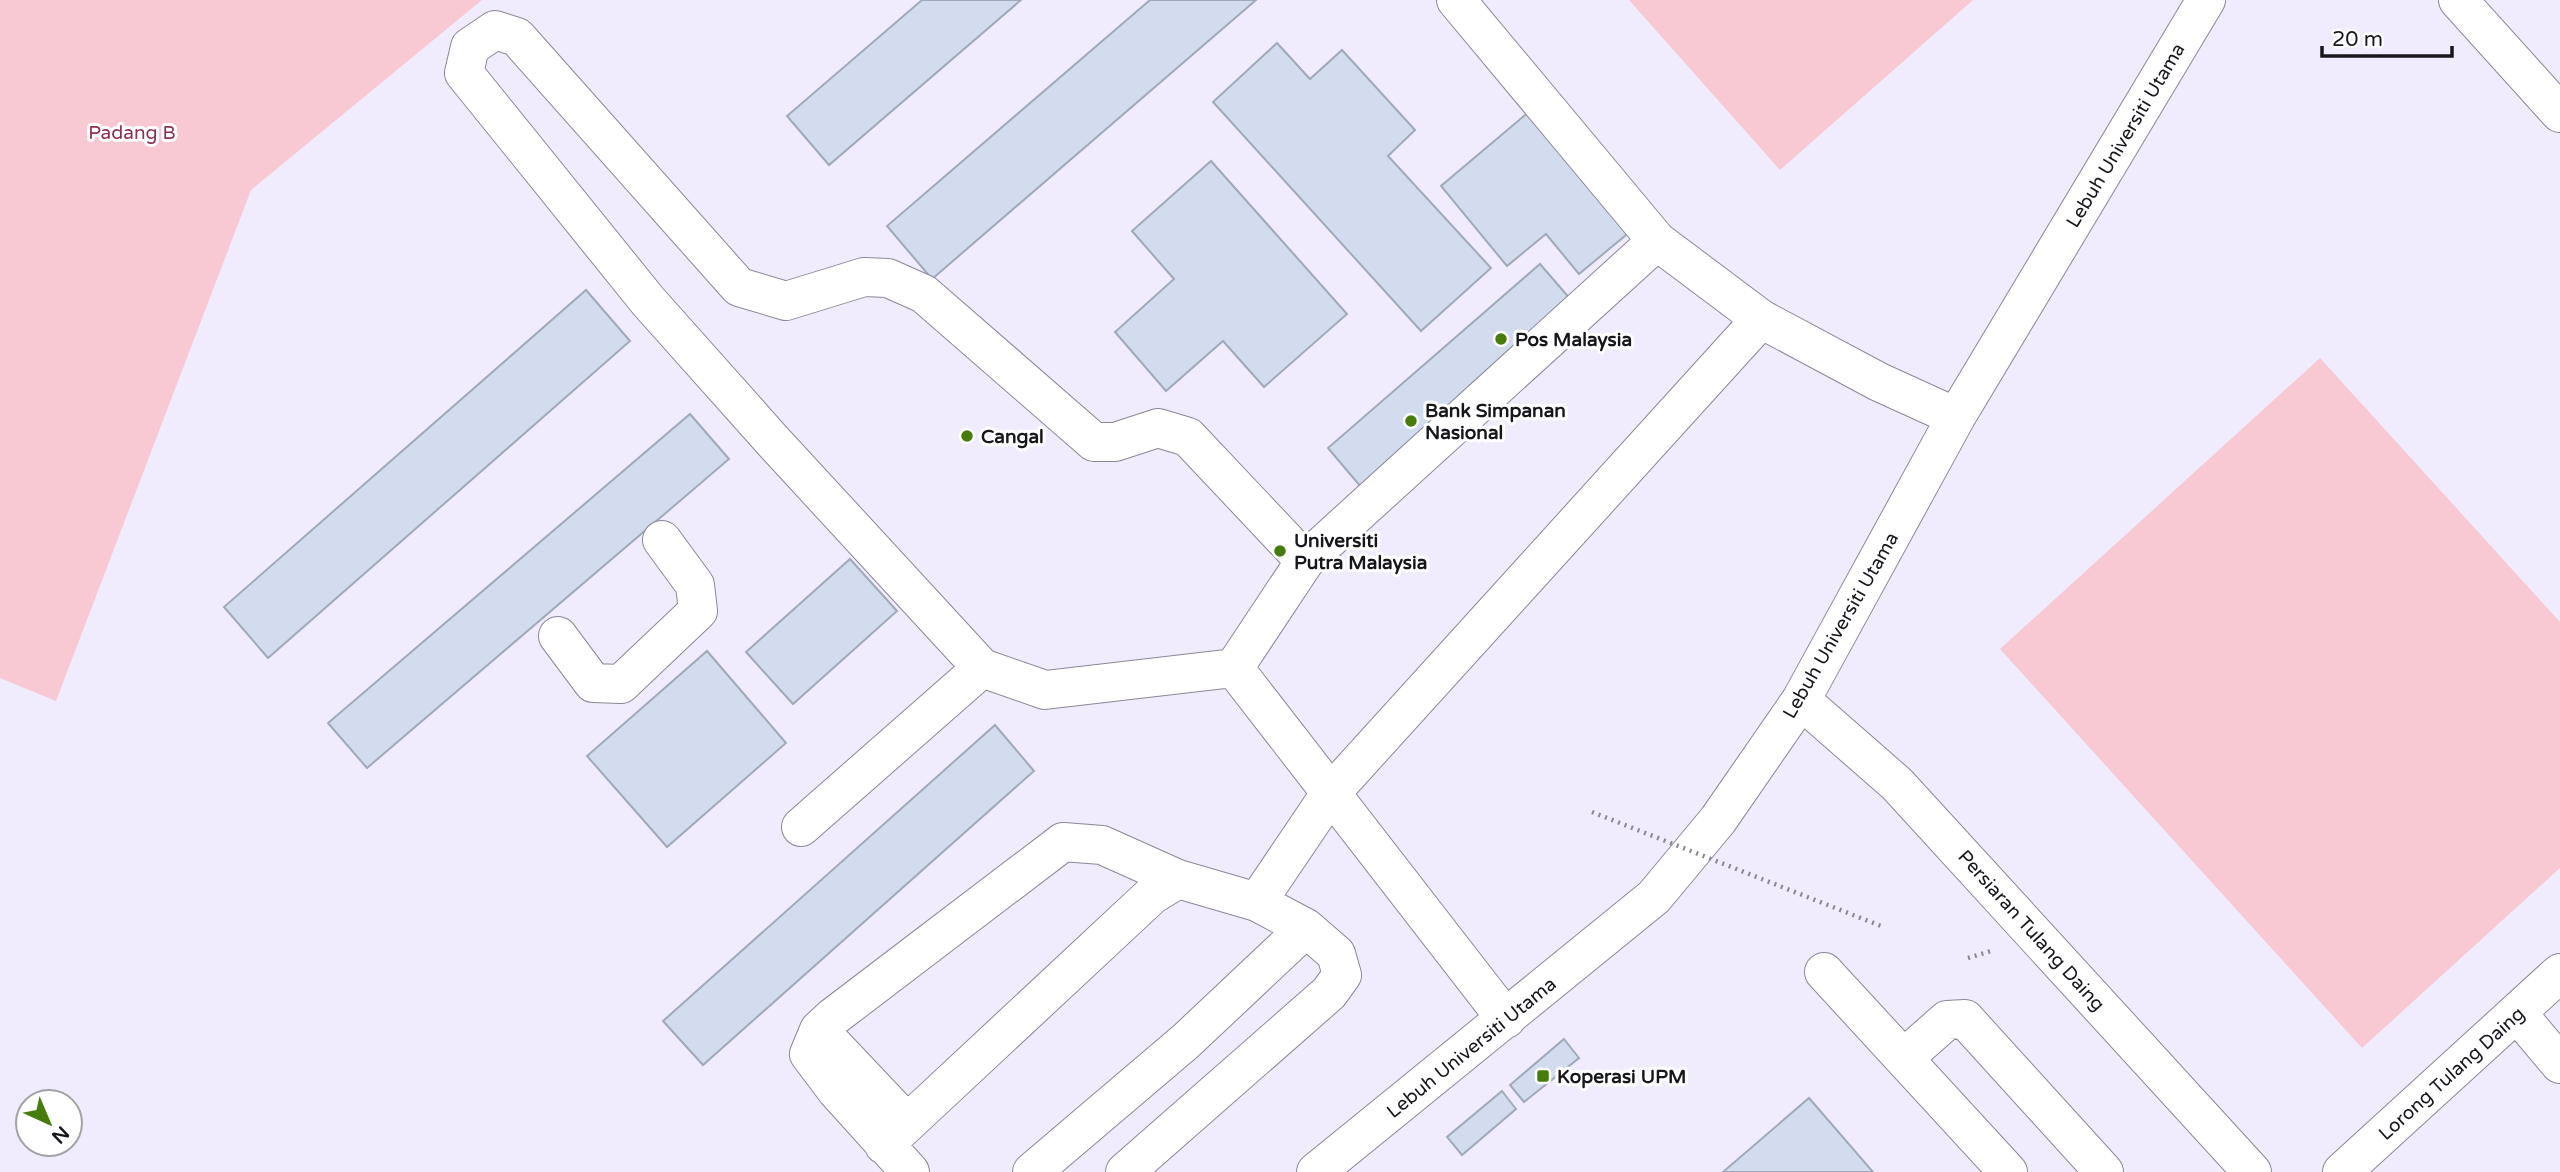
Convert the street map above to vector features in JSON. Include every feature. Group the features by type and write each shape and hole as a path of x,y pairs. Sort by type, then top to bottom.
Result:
{"street":[{"path":"1455,0 1657,240 1761,318 1879,382 1956,417"},
{"name":"Lebuh Universiti Utama","path":"1316,1172 1654,897 1718,820 1801,700 1956,417 2206,0"},
{"path":"2458,0 2560,113"},
{"path":"1305,561 1188,437 1158,428 1115,442 1094,442 924,293 888,278 864,277 786,301 739,287 517,37 495,30 470,47 464,73 648,301 771,439 982,668 1045,690 1234,668 1305,561 1657,240"},
{"path":"1257,902 1330,794 1761,318"},
{"path":"558,636 593,683 621,684 698,611 695,585 662,540"},
{"path":"801,827 982,668"},
{"path":"1234,668 1506,1019"},
{"name":"Persiaran Tulang Daing","path":"1801,700 1905,792 2252,1172"},
{"path":"910,1172 895,1134 819,1030 1063,842 1102,845 1178,879 1257,902 1306,928 1336,954 1342,975 1329,992 1125,1172"},
{"path":"895,1134 1152,895 1178,879"},
{"path":"1031,1172 1186,1041 1306,928"},
{"path":"1824,972 2008,1172"},
{"path":"2545,997 2560,1065"},
{"name":"Lorong Tulang Daing","path":"2342,1172 2545,997"},
{"path":"1904,1058 1947,1020 1965,1019 2104,1172"}],"path":[{"path":"1592,812 1881,926"}],"shaded area":[{"name":"Universiti Putra Malaysia","path":"0,0 2560,0 2560,1172 0,1172"}],"green space":[{"name":"Padang B","path":"0,0 482,0 251,190 56,701 0,678"},
{"path":"1629,0 1973,0 1780,170"},
{"path":"2320,358 2560,622 2560,868 2362,1048 2000,649"}],"building":[{"path":"922,0 1021,0 829,165 787,116"},
{"path":"1150,0 1256,0 932,279 887,226"},
{"path":"1277,43 1310,79 1342,50 1415,130 1388,156 1491,268 1421,331 1213,102"},
{"path":"1531,110 1632,230 1579,274 1546,234 1507,266 1441,186"},
{"path":"1211,161 1347,314 1264,387 1223,341 1166,391 1115,332 1174,279 1132,231"},
{"path":"1540,264 1578,308 1366,493 1328,448"},
{"path":"586,290 630,341 268,658 224,607"},
{"path":"690,414 729,459 367,768 328,723"},
{"path":"850,559 897,611 793,704 746,652"},
{"path":"707,651 786,743 667,847 587,756"},
{"path":"995,725 1034,771 703,1065 663,1021"},
{"path":"1564,1039 1579,1058 1524,1102 1510,1085"},
{"path":"1502,1091 1516,1109 1462,1155 1447,1137"},
{"path":"1809,1098 1873,1172 1723,1172"}],"place":[{"name":"Pos Malaysia","path":"1501,339"},
{"name":"Bank Simpanan Nasional","path":"1411,421"},
{"name":"Cangal","path":"967,436"},
{"name":"Universiti Putra Malaysia","path":"1280,551"},
{"name":"Koperasi UPM","path":"1543,1076"}]}
